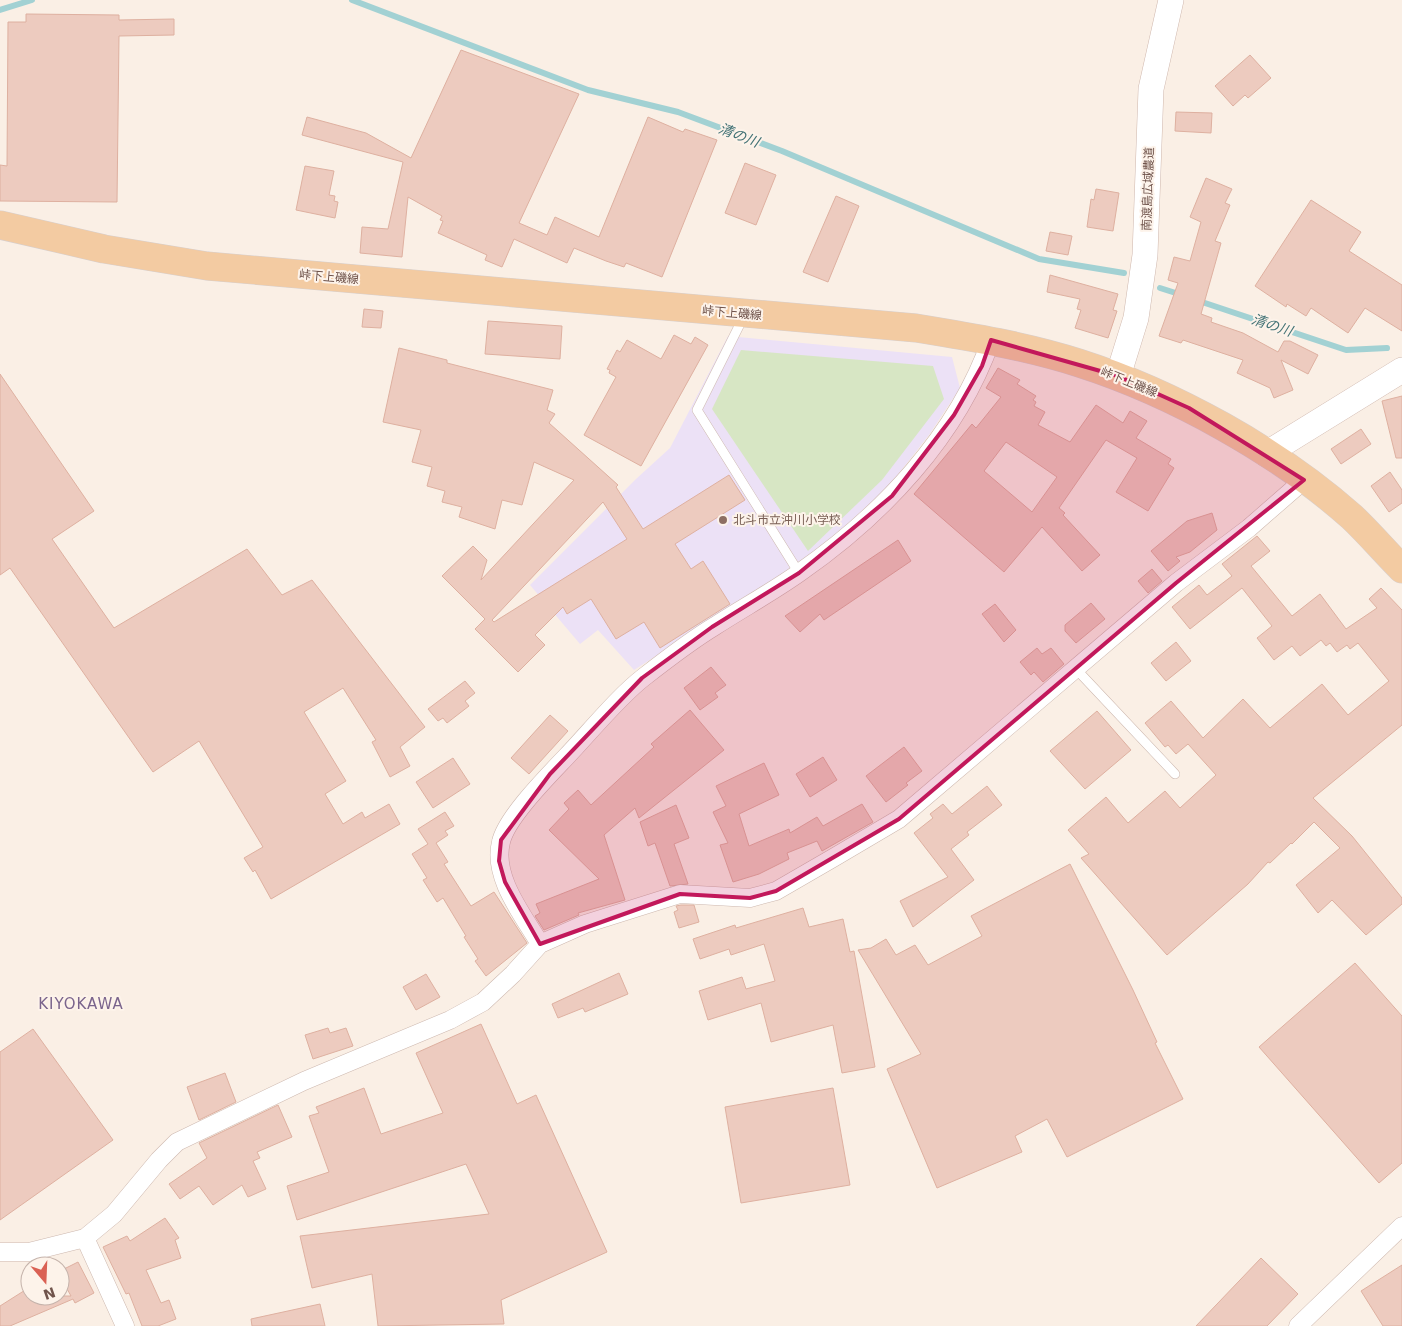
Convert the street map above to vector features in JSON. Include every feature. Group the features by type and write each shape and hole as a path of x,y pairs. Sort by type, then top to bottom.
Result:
{"main road":[{"name":"峠下上磯線","path":"0,225 104,249 207,266 916,328 991,340 1078,362 1118,376 1189,408 1266,454 1304,480 1351,517 1402,569"}],"street":[{"name":"南渡島広域農道","path":"1118,376 1136,318 1145,255 1151,89 1171,0"},
{"path":"540,944 505,882 499,861 501,840 516,814 550,774 642,678 712,627 799,573 862,524 904,481 954,414 982,366 991,340"},
{"path":"1266,454 1402,370"},
{"path":"0,1252 29,1252 85,1238 114,1214 159,1160 177,1142 202,1128 295,1085 467,1011 483,1002 513,974 540,944 585,924 680,894 750,898 776,891 898,819 1176,582 1249,528 1304,480"},
{"path":"1298,1326 1402,1226"},
{"path":"85,1238 125,1326"}],"lane":[{"path":"745,314 698,410 799,573"},
{"path":"1076,669 1175,774"}],"highlighted area":[{"path":"991,340 1118,376 1189,408 1304,480 1176,583 899,819 776,891 750,898 680,894 540,944 505,882 499,861 501,840 550,774 642,678 712,627 799,573 892,496 954,415 982,366"}],"shaded area":[{"name":"北斗市立沖川小学校","path":"728,336 952,357 960,388 929,435 889,486 814,555 634,670 598,630 580,644 530,585 636,479 670,448"}],"green space":[{"path":"741,350 933,366 944,399 882,480 808,551 712,409"}],"building":[{"path":"26,14 119,15 119,20 174,19 174,35 119,36 117,202 0,201 0,165 7,166 8,22 26,22"},
{"path":"461,50 579,94 519,223 547,235 555,217 599,237 648,117 683,132 685,129 717,140 662,277 626,263 624,267 574,248 567,263 514,239 502,267 485,260 487,255 438,233 443,221 440,220 442,216 408,197 402,257 360,253 362,227 388,229 403,162 302,135 307,117 366,133 411,158"},
{"path":"1250,55 1271,78 1248,98 1245,95 1233,106 1215,86"},
{"path":"1176,112 1212,113 1211,133 1175,131"},
{"path":"745,163 776,175 756,225 725,213"},
{"path":"305,166 334,171 329,195 335,196 334,201 338,202 335,218 296,210"},
{"path":"1206,178 1232,189 1225,203 1230,205 1215,241 1221,243 1201,314 1212,318 1211,322 1243,333 1278,352 1284,341 1290,341 1318,355 1308,374 1281,360 1293,390 1274,398 1270,388 1237,373 1243,360 1183,340 1181,343 1159,336 1178,283 1168,280 1174,257 1190,261 1201,222 1190,217"},
{"path":"1096,189 1119,193 1113,231 1087,227 1091,199 1094,200"},
{"path":"836,196 859,206 828,282 803,272"},
{"path":"1311,200 1361,232 1349,251 1402,285 1402,331 1365,308 1348,333 1311,308 1306,316 1287,304 1286,307 1255,286"},
{"path":"1050,232 1072,236 1068,255 1046,251"},
{"path":"1050,275 1118,294 1113,310 1117,311 1108,338 1075,328 1081,310 1077,309 1080,299 1047,292"},
{"path":"364,309 383,311 381,328 362,327"},
{"path":"488,321 562,326 560,359 485,354"},
{"path":"674,335 691,344 695,337 708,345 641,466 584,435 616,377 609,373 610,370 607,369 617,350 620,352 627,340 661,359"},
{"path":"399,348 447,360 447,363 553,390 547,410 555,414 549,423 618,485 616,487 643,529 729,475 745,500 675,544 691,569 703,561 730,604 660,648 644,622 616,639 591,599 567,614 563,607 535,635 545,645 518,672 475,629 485,619 442,576 473,546 487,560 481,580 574,480 534,462 522,505 502,500 495,529 459,517 462,507 442,502 445,491 427,486 432,467 412,462 421,430 383,422","holes":["603,502 627,539 494,622 492,620"]},
{"path":"998,368 1020,380 1017,384 1036,396 1033,400 1036,402 1034,406 1045,412 1038,425 1070,442 1096,405 1123,423 1130,411 1147,421 1136,438 1171,459 1168,464 1174,468 1148,511 1116,492 1137,458 1106,440 1059,508 1065,513 1063,515 1100,555 1082,571 1042,527 1004,572 914,494 972,424 976,428 1001,397 986,388","holes":["1006,442 1057,477 1032,512 984,471"]},
{"path":"0,374 94,511 52,539 114,628 247,549 282,595 312,580 425,727 400,747 410,766 390,777 372,742 376,740 343,688 304,712 346,781 325,794 343,824 362,812 365,818 389,804 400,824 271,899 255,870 253,872 244,858 263,847 199,741 153,772 10,568 0,575"},
{"path":"1402,396 1402,458 1396,458 1382,401"},
{"path":"1361,429 1371,444 1341,464 1331,449"},
{"path":"1390,472 1402,490 1402,503 1389,512 1371,486"},
{"path":"1212,513 1217,530 1190,552 1176,557 1180,561 1168,571 1151,551 1187,521"},
{"path":"1257,536 1270,551 1251,566 1292,616 1320,594 1346,629 1377,608 1369,599 1381,588 1402,610 1402,725 1313,798 1352,836 1402,898 1402,904 1366,935 1332,900 1318,913 1296,885 1340,848 1314,822 1292,844 1270,863 1268,862 1248,884 1167,955 1081,858 1089,854 1068,830 1106,797 1128,823 1165,791 1180,808 1216,775 1188,744 1176,754 1168,745 1165,747 1145,723 1171,701 1203,738 1243,699 1270,728 1322,684 1348,715 1389,681 1358,643 1350,649 1347,645 1337,652 1330,643 1326,646 1321,640 1300,656 1292,646 1274,660 1257,638 1272,626 1242,588 1190,629 1172,607 1199,585 1207,595 1232,576 1222,564"},
{"path":"898,540 911,561 824,620 820,614 800,632 785,616"},
{"path":"1152,569 1162,581 1148,593 1138,581"},
{"path":"1091,603 1105,619 1076,643 1065,631 1065,625"},
{"path":"995,604 1016,630 1004,642 982,614"},
{"path":"1176,642 1191,661 1166,681 1151,663"},
{"path":"1037,648 1042,654 1051,648 1064,664 1043,682 1034,672 1031,675 1020,662"},
{"path":"711,667 726,685 715,693 718,697 700,710 684,688"},
{"path":"465,681 475,693 465,701 469,706 447,723 443,718 438,721 428,709"},
{"path":"690,710 724,750 639,818 635,808 604,835 625,900 578,913 579,915 544,930 535,916 540,913 536,904 599,879 549,830 569,809 564,803 578,790 591,805 654,747 651,744"},
{"path":"1097,711 1131,750 1085,789 1050,751"},
{"path":"550,715 568,731 529,774 511,758"},
{"path":"904,747 922,771 886,802 866,776"},
{"path":"823,757 837,780 810,797 796,774"},
{"path":"453,758 470,784 433,808 416,782"},
{"path":"764,763 779,795 739,814 749,846 789,829 790,833 817,817 823,826 862,804 873,822 822,851 817,841 787,853 789,859 759,874 733,882 720,845 728,843 713,812 726,806 716,786"},
{"path":"987,786 1002,805 967,832 969,835 951,849 974,880 913,927 900,901 948,877 914,833 933,818 930,814 943,804 952,814"},
{"path":"676,805 689,838 674,844 688,884 670,886 655,843 648,846 640,822"},
{"path":"445,812 454,826 445,831 448,835 436,843 448,862 444,864 471,906 494,892 527,943 486,976 475,961 478,959 443,898 437,902 423,880 427,878 412,854 428,844 418,829"},
{"path":"1070,864 1133,990 1157,1042 1155,1043 1183,1099 1067,1157 1047,1119 1015,1136 1022,1152 937,1188 887,1069 921,1054 858,950 871,948 886,939 896,955 915,945 928,965 982,936 971,916"},
{"path":"694,905 699,922 679,928 674,912 678,910 676,906"},
{"path":"803,908 809,927 843,919 850,952 854,951 875,1067 842,1073 833,1025 771,1042 761,1003 708,1020 699,991 742,977 746,989 775,981 764,944 731,955 729,949 700,959 693,939 735,925 736,928"},
{"path":"1355,963 1402,1016 1402,1163 1379,1183 1259,1047"},
{"path":"619,973 628,994 585,1012 583,1008 558,1018 552,1004"},
{"path":"426,974 440,997 416,1010 403,987"},
{"path":"481,1024 517,1104 536,1095 607,1252 501,1300 504,1324 378,1326 372,1274 312,1288 300,1236 489,1214 466,1164 297,1220 287,1186 329,1172 309,1116 319,1113 316,1107 364,1088 381,1134 443,1113 416,1053"},
{"path":"328,1028 330,1033 346,1028 353,1046 313,1059 305,1035"},
{"path":"33,1029 113,1140 0,1220 0,1052"},
{"path":"225,1073 236,1102 199,1120 187,1087"},
{"path":"833,1088 850,1185 741,1203 725,1107"},
{"path":"278,1105 292,1137 257,1152 260,1158 253,1161 266,1189 248,1197 242,1185 213,1205 199,1186 180,1199 169,1184 207,1158 199,1143"},
{"path":"165,1218 179,1238 175,1240 181,1258 146,1270 161,1303 169,1300 176,1319 158,1326 142,1326 129,1293 126,1294 103,1247 127,1236 130,1241"},
{"path":"1261,1258 1298,1294 1267,1326 1196,1326"},
{"path":"78,1262 94,1293 75,1303 73,1299 70,1300 70,1266"},
{"path":"1402,1265 1402,1326 1383,1326 1361,1291"},
{"path":"20,1293 20,1306 57,1306 10,1326 0,1326 0,1306"},
{"path":"320,1304 325,1326 252,1326 251,1319"}],"waterway":[{"name":"清の川","path":"0,10 32,0"},
{"name":"清の川","path":"352,0 588,90 678,112 782,151 1039,259 1124,273"},
{"name":"清の川","path":"1160,288 1182,295"},
{"name":"清の川","path":"1196,300 1346,350 1387,348"}],"place":[{"name":"北斗市立沖川小学校","path":"723,520"}],"district":[{"name":"KIYOKAWA","path":"81,1004"}]}
